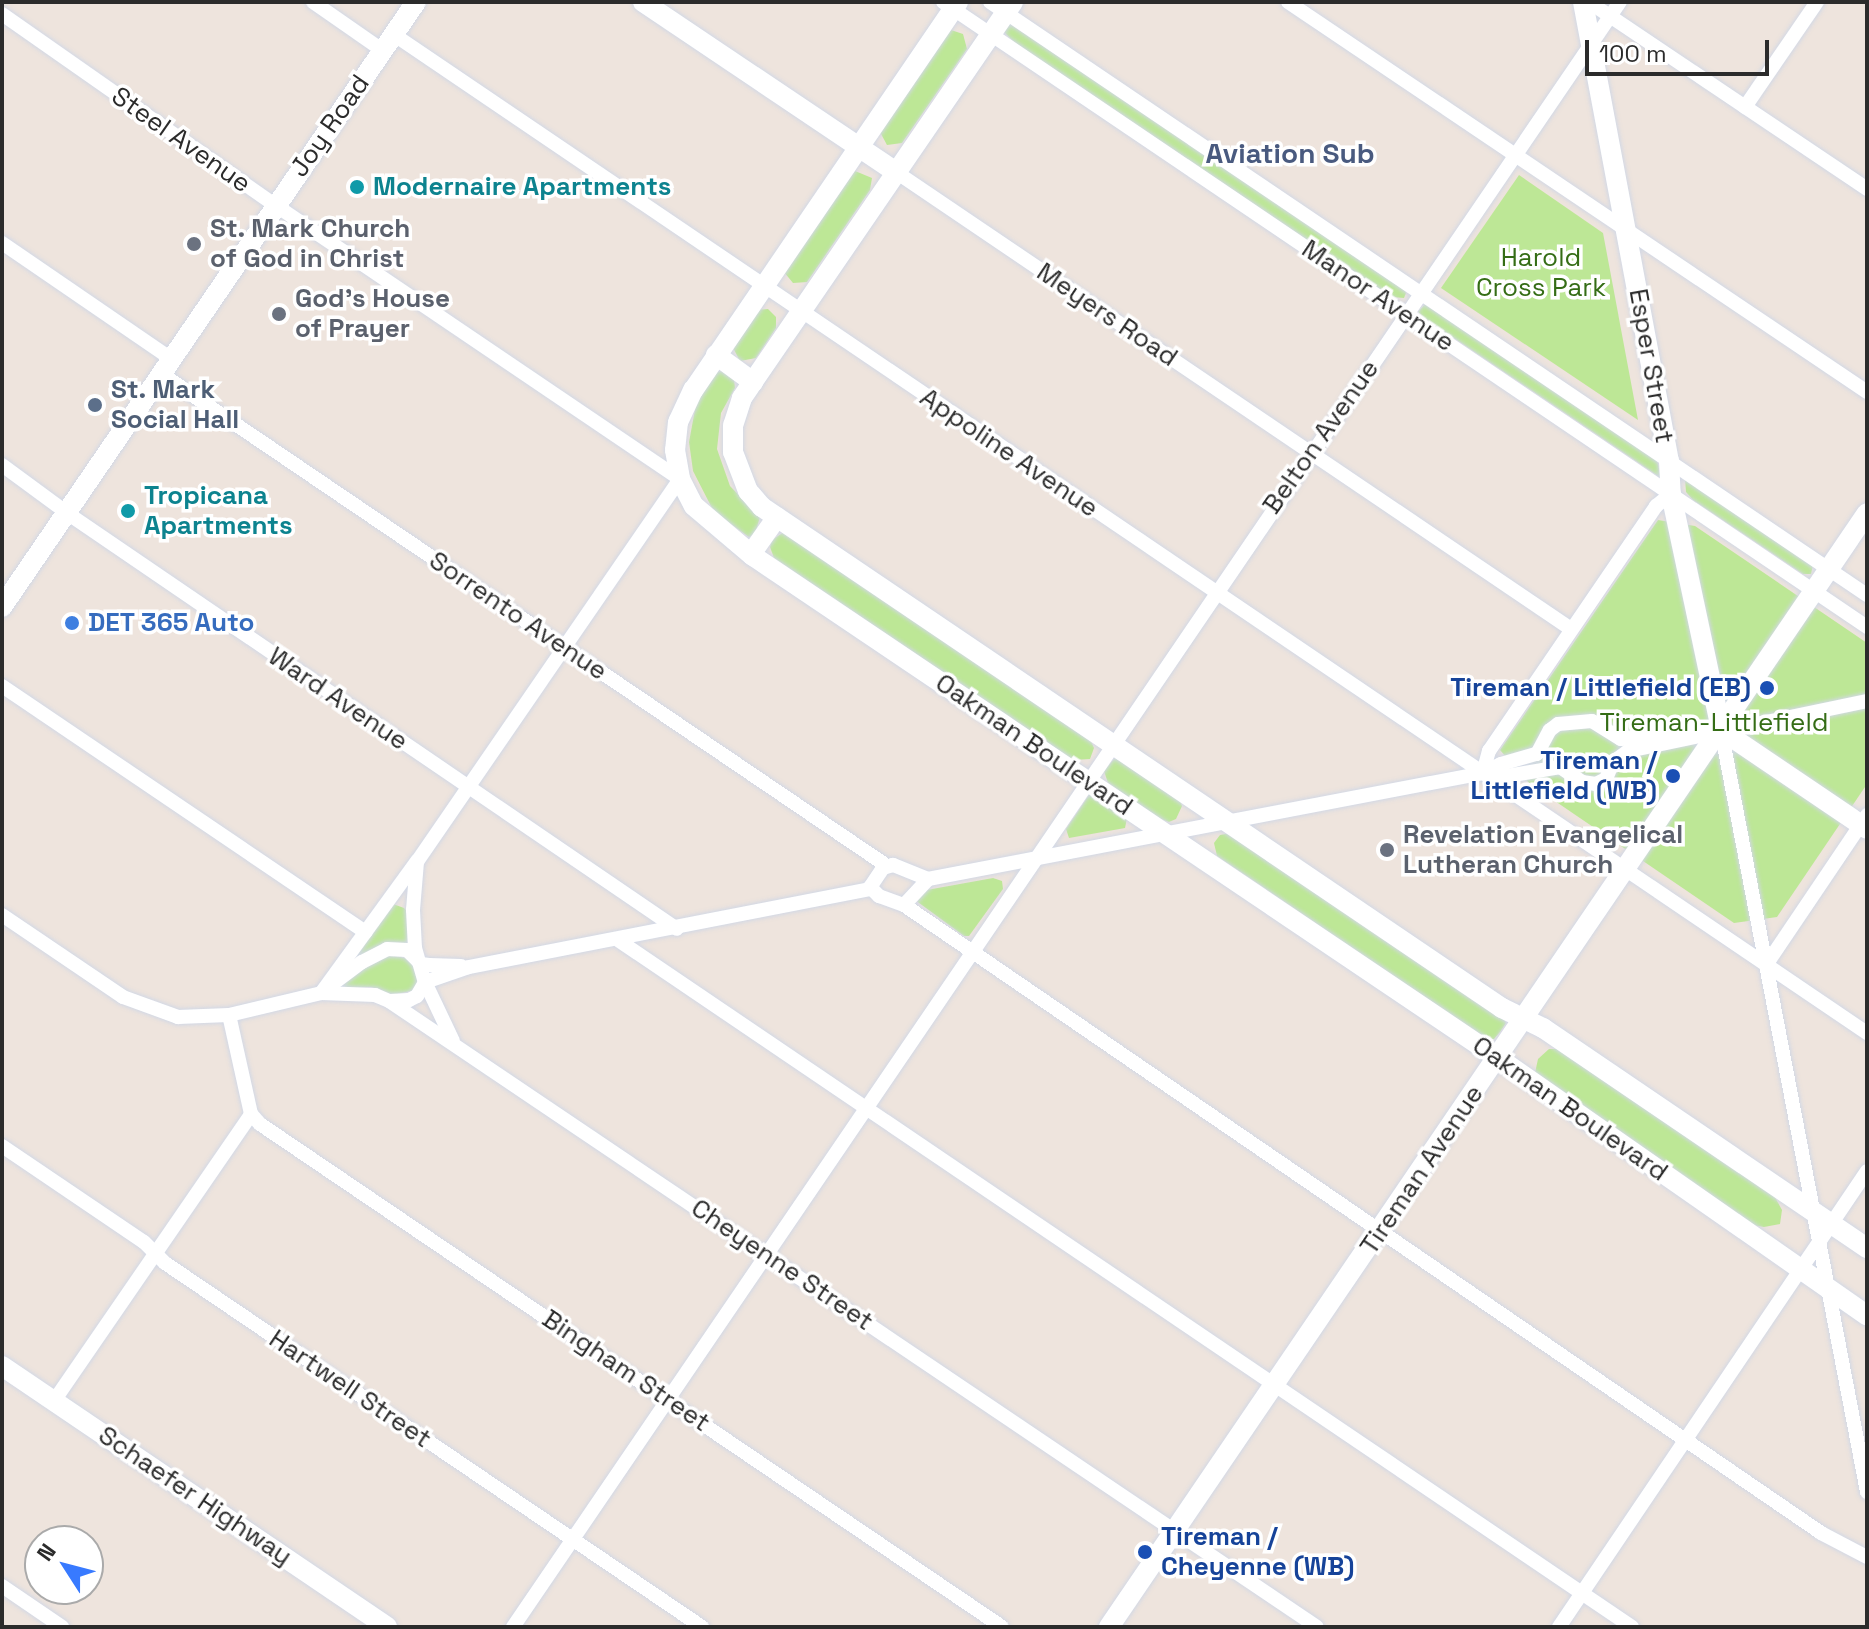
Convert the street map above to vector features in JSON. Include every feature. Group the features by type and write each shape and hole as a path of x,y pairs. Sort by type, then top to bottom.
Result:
{"street":[{"name":"Appoline Avenue","path":"313,2 388,42 763,287 1867,1033"},
{"name":"Joy Road","path":"2,607 416,2"},
{"name":"Meyers Road","path":"643,2 1571,629"},
{"path":"1288,2 1867,392"},
{"name":"Esper Street","path":"1583,2 1669,461 1671,494 1721,730"},
{"path":"1589,2 1867,189"},
{"name":"Belton Avenue","path":"972,954 1310,452 1620,2"},
{"path":"1745,107 1817,2"},
{"name":"Oakman Boulevard","path":"951,4 693,390 678,422 675,450 680,479 701,514 751,554 1498,1058 1867,1315"},
{"name":"Manor Avenue","path":"951,4 1867,627"},
{"name":"Oakman Boulevard","path":"1003,5 991,34 800,312 735,414 733,452 748,491 777,517 1230,824 1502,1008 1525,1019 1867,1248"},
{"name":"Manor Avenue","path":"1003,5 1420,293 1867,595"},
{"name":"Steel Avenue","path":"2,14 275,205 680,479"},
{"name":"Sorrento Avenue","path":"2,243 165,366 564,648 882,862 928,879"},
{"path":"716,355 753,382"},
{"name":"Ward Avenue","path":"2,465 67,513 677,929"},
{"path":"321,993 468,788 680,479"},
{"path":"1483,773 1489,751 1571,629 1656,506 1671,494"},
{"name":"Tireman Avenue","path":"1109,1627 1867,513"},
{"path":"751,554 777,517"},
{"path":"2,686 365,932"},
{"path":"1483,773 1507,776 1560,767 1582,782 1596,784 1606,779 1613,762 1623,753 1867,701"},
{"path":"904,905 928,879 1230,824 1483,773 1501,764 1537,754 1550,730 1558,724 1592,721 1621,739 1685,729 1721,730 1865,823 1766,965"},
{"path":"1721,730 1867,1492"},
{"path":"417,861 413,931 425,982 454,1043"},
{"path":"870,889 882,862"},
{"path":"2,915 133,1003 178,1017 229,1015 321,993 375,995 389,1001 409,1000 425,982 469,967 677,929 870,889 879,896 904,905 1821,1533 1867,1557"},
{"path":"618,940 1632,1627"},
{"path":"321,993 362,962 387,949 407,950 421,964 469,967"},
{"path":"513,1627 972,954"},
{"name":"Cheyenne Street","path":"389,1001 1317,1627"},
{"path":"54,1401 251,1114 229,1015"},
{"name":"Bingham Street","path":"251,1114 273,1133 1002,1627"},
{"name":"Hartwell Street","path":"2,1146 145,1243 165,1263 702,1627"},
{"path":"1559,1627 1867,1171"},
{"name":"Schaefer Highway","path":"2,1366 387,1627"},
{"path":"2,1586 62,1627"}],"green space":[{"path":"1010,24 1403,287 1406,293 1404,298 1392,297 1015,43 1003,31"},
{"path":"951,30 963,34 967,49 902,143 887,145 880,132"},
{"path":"855,171 872,178 870,190 807,282 793,283 784,272"},
{"name":"Harold Cross Park","path":"1519,175 1603,233 1638,420 1441,288"},
{"path":"1426,303 1657,460 1661,478 1423,317 1418,312"},
{"path":"768,309 776,317 776,328 756,358 740,361 732,346 757,310"},
{"path":"724,371 734,379 735,388 721,413 717,449 730,486 760,517 755,534 749,537 714,512 693,471 689,442 696,404 714,372"},
{"path":"1685,478 1813,565 1811,574 1803,574 1693,500 1686,492"},
{"name":"Tireman-Littlefield","path":"1658,520 1695,526 1867,643 1867,784 1777,917 1734,923 1530,784 1500,750"},
{"path":"784,532 1090,739 1094,748 1090,759 1073,760 774,558 770,547 772,540"},
{"path":"1114,759 1122,760 1179,798 1182,806 1176,819 1169,822 1161,819 1108,783 1104,771"},
{"path":"1089,795 1096,796 1127,818 1125,828 1069,838 1066,829"},
{"path":"1231,833 1503,1017 1506,1023 1500,1032 1494,1039 1488,1040 1217,856 1214,843 1220,835"},
{"path":"993,878 1002,881 1003,889 969,936 964,936 915,900 921,891"},
{"path":"393,904 408,913 411,943 348,966"},
{"path":"393,955 412,960 419,982 415,990 393,995 371,987 341,989 341,983 381,958"},
{"path":"1549,1049 1563,1049 1771,1190 1782,1210 1780,1224 1764,1227 1752,1225 1535,1073 1538,1059"}],"place":[{"name":"Modernaire Apartments","path":"357,187"},
{"name":"St. Mark Church of God in Christ","path":"194,244"},
{"name":"God's House of Prayer","path":"279,314"},
{"name":"St. Mark Social Hall","path":"95,405"},
{"name":"Tropicana Apartments","path":"128,511"},
{"name":"DET 365 Auto","path":"72,623"},
{"name":"Tireman / Littlefield (EB)","path":"1767,688"},
{"name":"Tireman / Littlefield (WB)","path":"1673,776"},
{"name":"Revelation Evangelical Lutheran Church","path":"1387,850"},
{"name":"Tireman / Cheyenne (WB)","path":"1145,1552"}],"district":[{"name":"Aviation Sub","path":"1290,153"}]}
